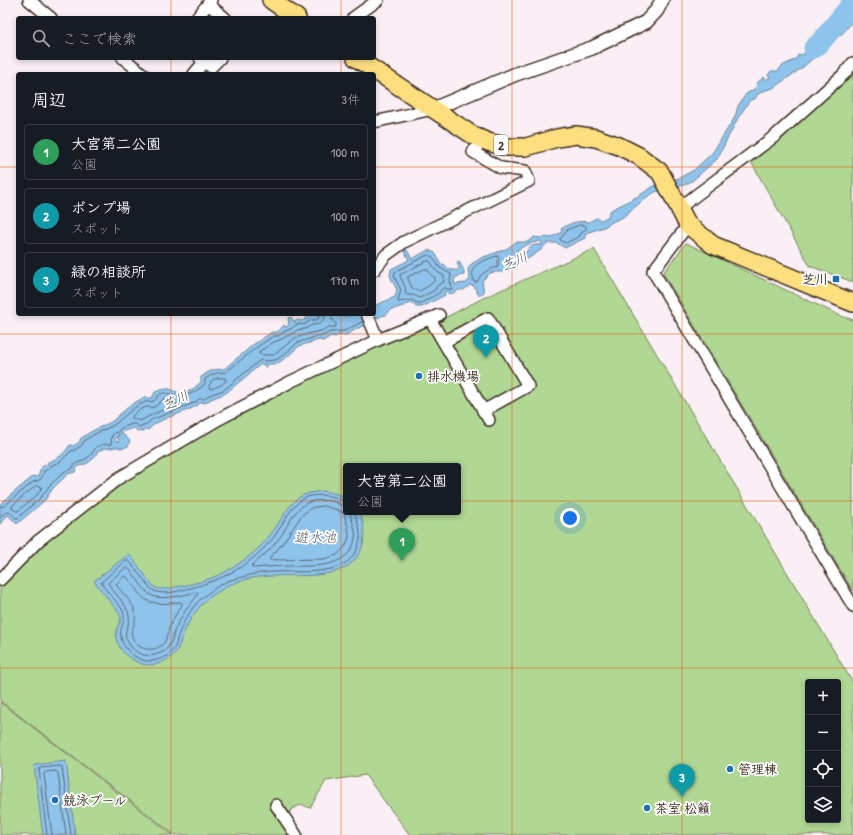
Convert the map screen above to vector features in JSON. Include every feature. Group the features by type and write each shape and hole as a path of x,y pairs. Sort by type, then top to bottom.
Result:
{"main road":[{"path":"271,0 294,16"},
{"name":"2","path":"359,60 474,136 488,142 507,147 526,147 557,138 576,135 596,138 619,146 639,156 660,172 688,224 713,245 853,303"}],"street":[{"path":"29,0 49,16"},
{"path":"356,16 378,0"},
{"path":"376,122 432,109 516,74 592,48 646,22 657,10 662,0"},
{"path":"198,16 209,2 223,16"},
{"path":"126,60 140,72"},
{"path":"195,72 202,60 211,67 218,60"},
{"path":"678,204 775,136 843,75 853,63"},
{"path":"376,268 386,255 404,242 529,181 525,171 501,168 473,152 482,140"},
{"path":"688,224 653,272 853,606"},
{"path":"367,316 378,340"},
{"path":"0,580 38,542 119,478 219,419 292,380 378,340 434,317 444,342 486,416 528,386 488,318 444,342"},
{"path":"276,805 296,835"}],"green space":[{"path":"853,75 853,282 810,266 750,160"},
{"path":"686,243 841,316 853,320 853,591 663,273"},
{"path":"594,249 853,683 853,835 410,835 365,775 326,781 310,808 300,805 289,813 288,824 291,835 175,835 0,701 0,585 45,538 111,489 150,463 336,360 379,347 435,323 483,298"},
{"path":"0,702 173,835 0,835"}],"water":[{"path":"853,4 853,21 841,35 835,37 823,46 820,52 802,68 773,88 763,91 757,95 755,99 750,100 738,118 717,159 692,181 684,185 655,192 623,217 604,227 585,234 585,238 565,248 557,243 547,243 541,250 514,265 512,269 503,272 490,273 482,281 484,292 479,296 474,286 470,285 464,290 451,294 445,291 445,295 422,307 416,307 412,303 391,310 386,315 378,318 374,316 376,316 376,305 395,297 397,290 390,276 391,269 409,260 404,251 407,250 412,259 428,250 435,253 442,265 444,264 452,270 458,270 459,268 457,262 459,261 464,271 464,275 457,277 454,281 455,284 466,283 470,279 468,270 470,265 481,258 506,249 516,242 527,242 534,237 550,238 562,232 561,229 574,222 589,222 596,218 601,220 609,216 608,214 611,210 654,186 679,178 694,170 713,152 735,117 738,106 746,94 756,88 757,83 764,77 765,79 768,79 770,77 768,75 771,71 778,71 782,66 796,59 798,55 804,54 813,43 816,44 818,42 818,37 831,28 837,27 843,20 841,16","holes":["540,241 542,242 541,245 531,246 526,252 524,258 510,265 505,265 502,262 519,254 517,251 531,243"]},
{"path":"310,316 374,316 372,322 367,326 362,326 344,336 331,336 323,341 319,340 299,346 277,364 268,364 266,368 261,364 226,393 205,403 201,402 194,407 162,420 148,430 145,429 143,432 137,431 134,428 121,432 116,437 115,440 117,442 119,441 117,437 122,433 130,441 128,446 122,448 105,448 98,451 94,458 88,463 77,467 75,472 68,474 53,488 45,500 17,524 8,515 0,524 0,504 34,476 36,477 39,475 40,470 44,465 46,466 48,462 60,456 70,445 73,446 92,431 111,422 131,405 146,396 148,398 152,398 155,392 163,389 170,389 181,394 193,389 201,382 201,377 204,375 214,370 224,369 254,344 272,332 279,331 284,325 286,327 289,325 288,318 291,317 294,322 298,320 302,321"},
{"name":"遊水池","path":"324,491 341,495 343,496 343,515 360,515 364,532 363,544 357,556 349,565 338,571 326,574 263,577 247,579 229,585 204,602 194,614 182,637 178,649 172,656 160,663 151,665 141,664 130,658 121,650 116,639 117,629 121,619 119,613 94,581 129,554 156,588 169,588 210,579 234,567 257,550 274,530 294,501 308,493"},
{"name":"競泳プール","path":"66,761 75,835 43,835 34,765"}],"waterway":[{"name":"芝川","path":"814,48 853,3"}],"place":[{"name":"芝川","path":"836,279"},
{"name":"ポンプ場","path":"486,358"},
{"name":"排水機場","path":"419,376"},
{"name":"大宮第二公園","path":"402,561"},
{"name":"管理棟","path":"730,769"},
{"name":"緑の相談所","path":"682,797"},
{"name":"競泳プール","path":"55,800"},
{"name":"茶室 松籟","path":"647,808"}]}
